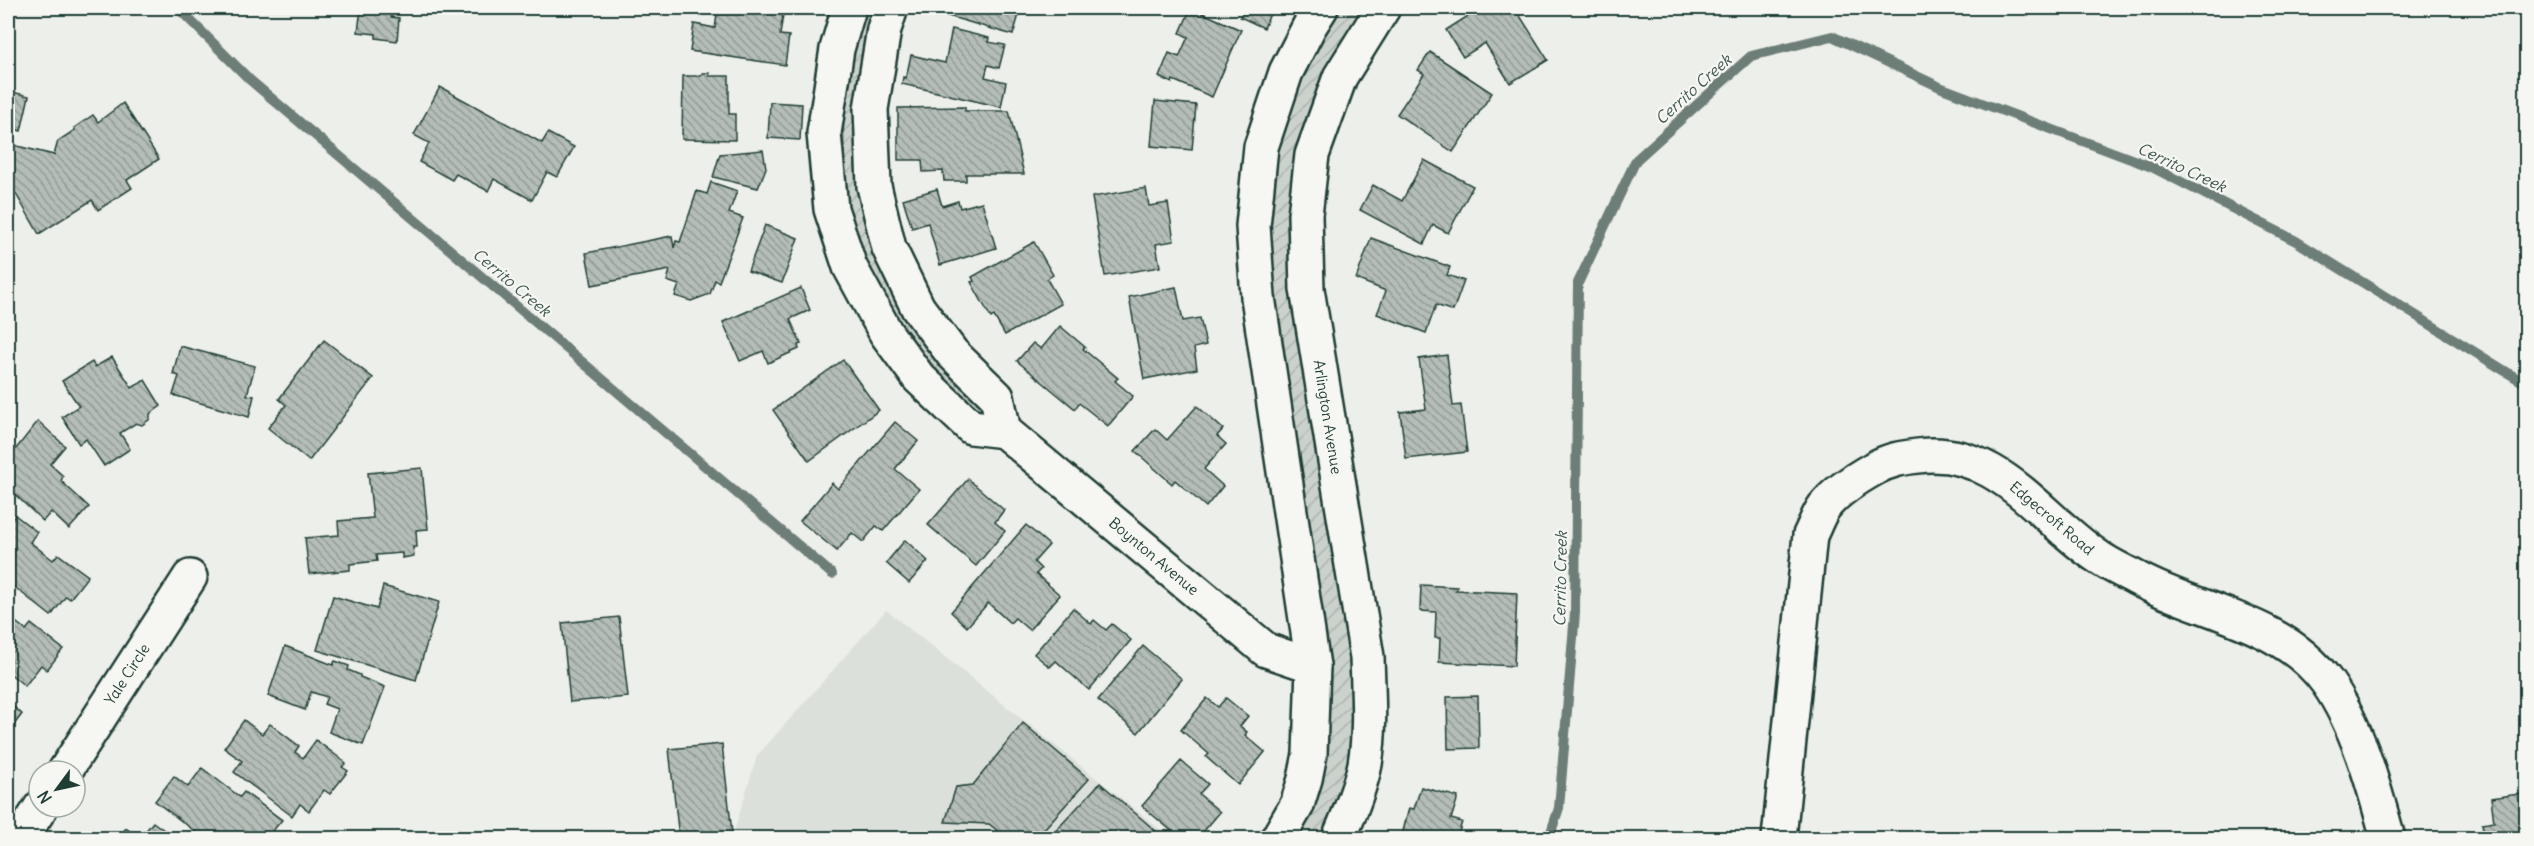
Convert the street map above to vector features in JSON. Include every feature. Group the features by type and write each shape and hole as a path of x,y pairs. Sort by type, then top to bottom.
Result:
{"street":[{"path":"849,8 837,49 824,134 831,209 850,267 886,333 919,378 971,427 1004,431 997,397 952,353 918,308 889,248 874,186 871,110 884,29 891,8"},
{"path":"1278,838 1297,805 1305,779 1310,754 1313,666 1258,297 1253,226 1261,147 1286,72 1321,8"},
{"name":"Arlington Avenue","path":"1339,838 1365,765 1369,716 1367,657 1307,289 1305,215 1312,155 1340,77 1383,8"},
{"name":"Boynton Avenue","path":"1004,431 1266,650 1313,666"},
{"name":"Edgecroft Road","path":"1779,838 1810,535 1824,507 1856,478 1890,460 1936,454 1974,461 2012,484 2094,554 2141,580 2248,623 2294,649 2326,682 2354,734 2374,787 2388,838"},
{"name":"Yale Circle","path":"72,759 190,577"},
{"path":"21,838 33,819"}],"shaded area":[{"path":"862,8 881,8 862,173 987,407 982,419 913,354 856,244 845,192 843,103"},
{"path":"1336,8 1369,8 1304,155 1352,635 1359,744 1329,838 1295,838 1320,781 1327,741 1330,678 1268,250 1274,169 1286,109 1293,90"},
{"path":"886,610 1171,838 732,838 757,756"}],"building":[{"path":"361,8 392,8 391,17 399,18 397,41 376,38 376,34 358,32"},
{"path":"718,8 784,8 780,35 789,36 785,65 690,51 694,24 715,28"},
{"path":"932,8 1021,8 1013,35 931,11"},
{"path":"1191,8 1241,30 1212,97 1173,80 1172,83 1159,77 1169,53 1179,57 1188,37 1180,33"},
{"path":"1245,8 1256,8 1270,14 1264,28 1240,17"},
{"path":"1470,8 1515,8 1548,60 1510,83 1485,43 1463,57 1446,30 1473,13"},
{"path":"952,29 989,38 988,42 1005,45 999,68 988,65 985,77 1006,82 1001,107 902,84 903,77 906,78 911,55 945,63"},
{"path":"1430,52 1492,93 1453,152 1397,114 1424,74 1418,70"},
{"path":"702,73 709,73 709,76 729,76 729,114 735,114 735,140 682,139 683,76 701,76"},
{"path":"440,87 542,143 548,133 574,147 557,177 547,172 532,200 494,179 488,191 456,174 452,180 419,162 429,143 414,135"},
{"path":"8,91 29,96 21,131 8,127"},
{"path":"1155,101 1196,105 1192,150 1151,146"},
{"path":"770,102 802,104 800,140 768,138"},
{"path":"123,103 159,159 127,180 132,188 98,210 92,200 39,234 8,180 13,145 54,155 58,141 75,130 74,128 93,115 98,122"},
{"path":"965,107 965,111 1009,111 1024,174 966,174 966,181 944,181 943,171 923,172 922,160 898,160 898,108"},
{"path":"763,150 766,168 758,188 713,177 720,154"},
{"path":"1424,160 1473,186 1448,233 1433,225 1424,244 1360,210 1373,185 1402,201"},
{"path":"711,182 737,191 729,213 743,218 719,282 715,280 710,294 691,301 675,296 679,285 667,281 670,270 592,285 586,253 672,236 674,248 676,241 680,242 697,191 707,194"},
{"path":"1146,188 1149,206 1168,203 1174,241 1156,244 1160,267 1105,276 1092,197"},
{"path":"937,189 942,206 958,201 960,208 982,202 996,248 940,265 928,223 912,228 903,199"},
{"path":"765,225 798,238 782,283 748,271"},
{"path":"1371,238 1450,267 1447,275 1464,281 1453,311 1436,305 1426,333 1377,314 1386,291 1356,279"},
{"path":"1034,242 1053,275 1047,279 1061,304 1005,335 994,316 991,318 971,282 974,281 972,277"},
{"path":"1176,287 1183,321 1200,318 1206,345 1194,348 1197,369 1144,379 1129,297"},
{"path":"801,288 810,310 790,319 801,344 798,345 799,349 768,363 763,351 740,361 723,322"},
{"path":"1060,326 1118,378 1115,381 1133,396 1108,426 1079,403 1075,409 1017,361 1033,343 1041,349"},
{"path":"324,340 373,378 309,461 268,428 286,405 279,399"},
{"path":"180,346 255,366 247,395 254,396 249,417 173,395 179,376 173,374"},
{"path":"1447,355 1453,406 1461,405 1467,452 1406,459 1400,412 1426,409 1419,359"},
{"path":"112,357 132,388 145,380 161,406 150,414 150,419 142,425 136,423 120,433 130,449 104,466 86,439 79,444 62,417 79,406 62,381 92,362 95,367"},
{"path":"843,360 879,410 809,461 773,410"},
{"path":"1197,406 1223,429 1217,436 1226,444 1204,469 1223,486 1206,507 1175,480 1172,484 1135,451 1155,429 1167,440"},
{"path":"38,421 65,446 50,464 63,476 61,481 89,507 69,529 51,512 43,521 8,488 8,459"},
{"path":"895,422 918,441 895,469 919,489 883,531 876,526 863,542 852,533 837,551 800,521 832,483 838,489"},
{"path":"422,468 428,529 416,530 417,547 413,547 414,556 402,558 402,553 376,555 377,561 350,564 350,570 309,574 305,538 339,535 338,521 373,518 368,473"},
{"path":"968,479 1004,510 995,522 1005,531 976,566 928,525"},
{"path":"15,515 37,532 30,542 53,560 58,554 88,576 70,599 66,596 51,616 8,582 8,526"},
{"path":"1026,525 1049,545 1034,562 1041,569 1036,574 1060,595 1029,630 1015,618 1010,623 988,603 967,627 951,612"},
{"path":"905,540 928,561 909,583 886,563"},
{"path":"1421,585 1457,587 1456,590 1517,593 1514,666 1439,662 1440,638 1435,638 1436,612 1420,611"},
{"path":"383,586 439,602 416,680 317,650 333,596 377,609"},
{"path":"1073,608 1091,624 1094,620 1106,630 1112,624 1131,640 1089,690 1056,661 1050,667 1034,654"},
{"path":"8,616 26,630 31,624 63,649 47,670 41,665 25,686 8,672"},
{"path":"619,617 628,697 570,702 562,623"},
{"path":"285,646 333,665 335,661 349,666 348,670 360,677 385,687 363,745 329,732 337,709 324,704 327,697 311,692 305,710 268,696"},
{"path":"1143,646 1182,679 1138,733 1098,700"},
{"path":"1478,696 1479,748 1448,749 1447,697"},
{"path":"1207,698 1218,707 1226,698 1248,716 1240,726 1247,732 1245,735 1265,752 1238,785 1206,757 1209,754 1181,730"},
{"path":"8,702 22,714 8,733"},
{"path":"244,720 262,734 270,724 299,746 295,752 303,758 316,740 346,763 342,767 348,771 330,794 324,790 309,811 300,804 292,816 234,772 242,761 224,748"},
{"path":"1023,723 1089,779 1036,838 1007,838 989,824 945,822 956,787 973,785"},
{"path":"722,744 732,833 679,838 669,749"},
{"path":"1181,761 1208,784 1199,794 1220,812 1198,838 1180,838 1142,806"},
{"path":"202,768 240,797 244,792 282,820 271,833 277,838 204,838 155,801 174,776 188,787"},
{"path":"1100,783 1164,838 1049,838"},
{"path":"1421,787 1458,797 1451,819 1462,822 1457,838 1392,838 1394,833 1402,835 1409,808 1414,809"},
{"path":"2526,793 2526,838 2485,838 2482,824 2494,822 2491,798"},
{"path":"153,822 175,838 140,838"},
{"path":"126,828 139,838 118,838"}],"waterway":[{"name":"Cerrito Creek","path":"178,8 250,80 832,574"},
{"name":"Cerrito Creek","path":"1549,838 1559,808 1575,613 1578,283 1636,160 1751,56 1832,36 1942,88 2152,167 2296,241 2526,384"}]}
